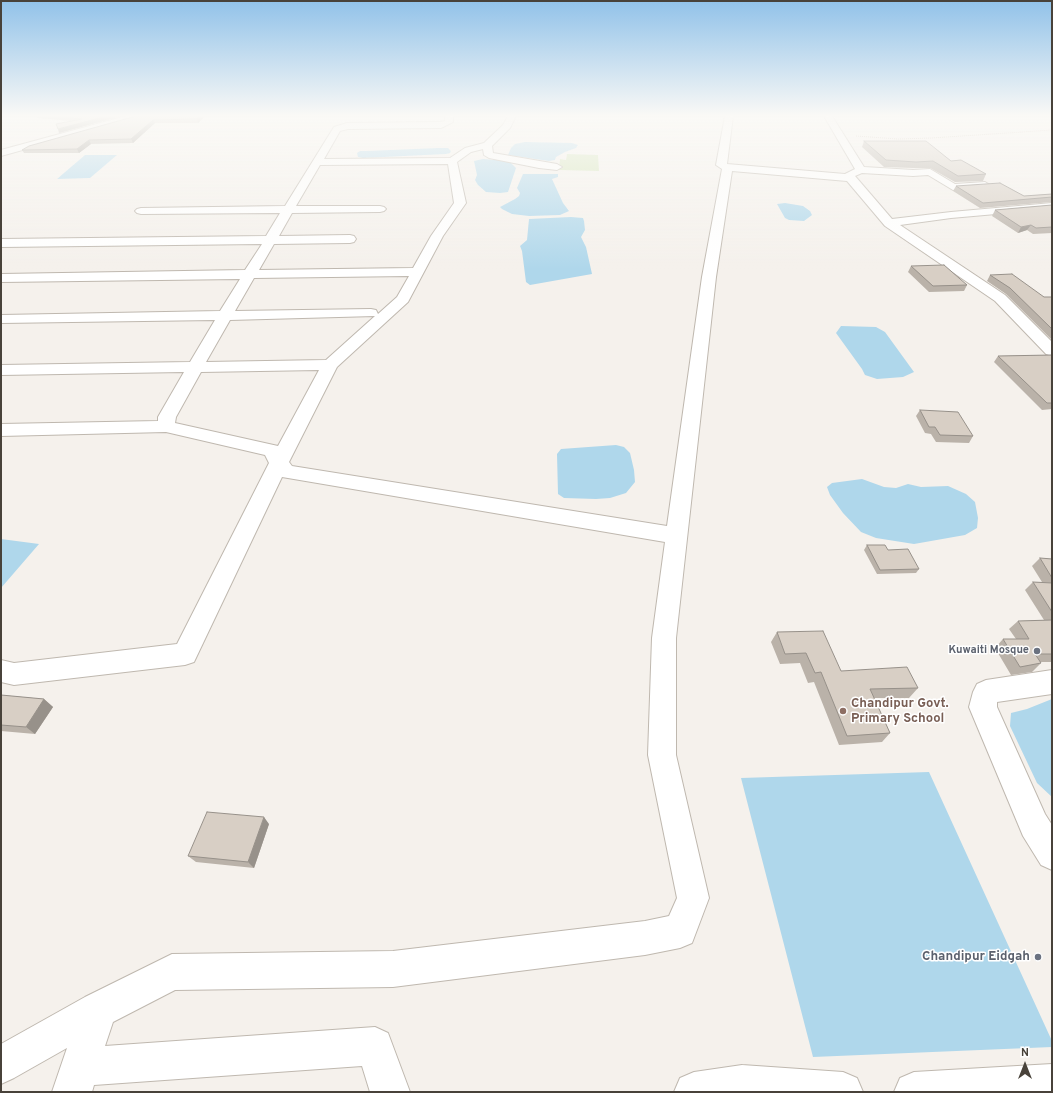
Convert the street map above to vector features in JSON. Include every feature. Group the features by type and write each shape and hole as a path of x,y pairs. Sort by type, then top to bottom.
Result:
{"street":[{"path":"166,426 167,416 224,316 314,167"},
{"path":"1,671 14,674 185,654 279,463 330,365 403,299 437,236 460,203 453,167"},
{"path":"1,1065 98,1010 172,972 394,969 579,944 645,938 680,930 693,898 662,755 664,638 709,277 727,168 850,178 889,223 1000,298 1052,351"},
{"path":"850,178 850,175 861,170 913,173 930,172 953,187 998,184"},
{"path":"889,223 951,215 1052,206"},
{"path":"141,211 380,209"},
{"path":"1,243 350,239"},
{"path":"1,278 417,272"},
{"path":"1,319 371,313"},
{"path":"1,370 330,365"},
{"path":"1,430 166,426 252,447 271,450 286,472 677,536"},
{"path":"1052,682 986,692 982,706 1034,825 1052,854"},
{"path":"98,1010 76,1080 375,1046 390,1092"},
{"path":"914,1092 1052,1083"},
{"path":"694,1092 742,1084 843,1092"}],"green space":[{"path":"559,167 599,167 599,171 559,170"}],"water":[{"path":"71,167 103,167 90,178 57,179"},
{"path":"475,167 516,168 508,192 486,192 475,180 477,175"},
{"path":"523,174 558,174 558,177 552,179 563,203 569,211 560,215 529,216 512,214 502,209 500,207 519,196 520,193 517,188"},
{"path":"785,203 803,206 810,211 812,215 804,221 789,220 785,218 777,204"},
{"path":"571,217 583,218 585,230 581,237 586,247 592,274 530,285 526,282 520,246 527,240 529,219"},
{"path":"841,326 876,327 885,332 914,372 903,377 877,379 865,375 836,333"},
{"path":"616,445 624,447 630,453 634,470 635,482 626,493 610,498 596,499 564,498 558,494 557,454 561,449"},
{"path":"862,479 884,487 896,488 908,484 921,487 948,486 966,494 975,502 978,518 977,528 965,535 914,544 876,538 861,532 843,513 830,495 827,487 832,483"},
{"path":"1,539 39,544 1,588"},
{"path":"1052,699 1052,797 1037,783 1010,726 1011,713 1027,709"},
{"path":"929,772 1052,1041 1052,1047 813,1057 741,778"}],"building":[{"path":"943,167 974,167 986,174 958,176"},
{"path":"1000,183 1024,196 1052,194 1052,197 983,203 956,186"},
{"path":"1052,205 1052,227 1036,228 1031,225 1021,227 995,210"},
{"path":"944,265 967,285 933,286 911,266"},
{"path":"1012,274 1044,297 1052,297 1052,329 1010,288 990,275"},
{"path":"1052,355 1052,403 1047,403 998,356"},
{"path":"920,410 958,412 973,436 940,435 935,427 929,427"},
{"path":"867,545 885,545 888,550 908,549 919,569 880,570"},
{"path":"1040,558 1052,559 1052,578"},
{"path":"1033,582 1052,583 1052,612"},
{"path":"1052,620 1052,654 1035,654 1041,663 1020,667 1003,639 1029,639 1018,621"},
{"path":"823,631 841,671 907,667 918,688 870,689 890,733 847,736 821,672 815,673 806,653 785,654 777,632"},
{"path":"1,695 44,699 26,727 1,725"},
{"path":"207,812 264,817 248,862 188,856"}],"place":[{"name":"Kuwaiti Mosque","path":"1037,651"},
{"name":"Chandipur Govt. Primary School","path":"843,711"},
{"name":"Chandipur Eidgah","path":"1038,957"}]}
